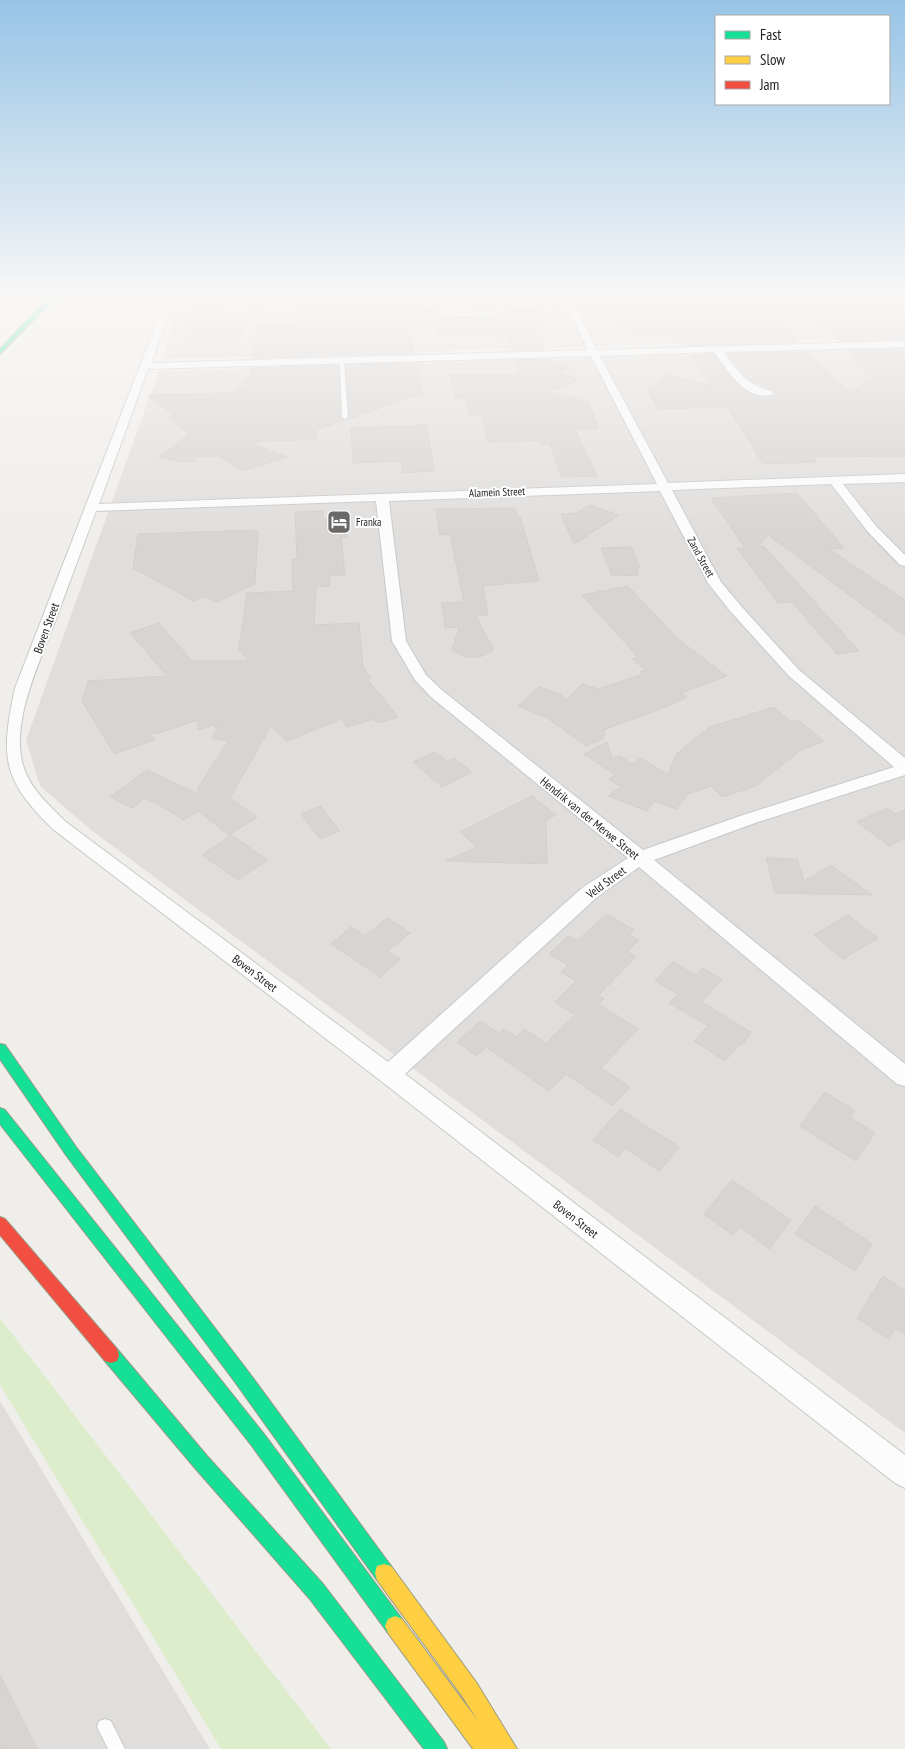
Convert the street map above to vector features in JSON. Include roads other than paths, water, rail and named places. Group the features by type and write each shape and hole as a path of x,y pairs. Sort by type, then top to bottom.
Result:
{"main road":[{"path":"0,1049 71,1151 241,1376 463,1681 507,1749"},
{"path":"0,1114 258,1440 486,1749"},
{"path":"0,1224 201,1462 316,1591 437,1749"}],"street":[{"name":"Boven Street","path":"141,378 90,508 14,715 11,745 16,775 37,805 60,826 389,1075 905,1473"},
{"name":"Zand Street","path":"607,378 666,486 683,524 715,583 794,673 905,768"},
{"path":"737,378 743,385 756,392 768,393"},
{"name":"Alamein Street","path":"90,508 905,478"},
{"path":"835,481 872,529 905,562"},
{"name":"Hendrik van der Merwe Street","path":"382,497 399,641 420,677 437,694 640,858 905,1077"},
{"name":"Veld Street","path":"389,1075 590,893 640,858 749,819 905,768"}],"lane":[{"path":"343,378 345,417"},
{"path":"105,1727 117,1749"}],"place":[{"name":"Franka","path":"339,522"}]}
